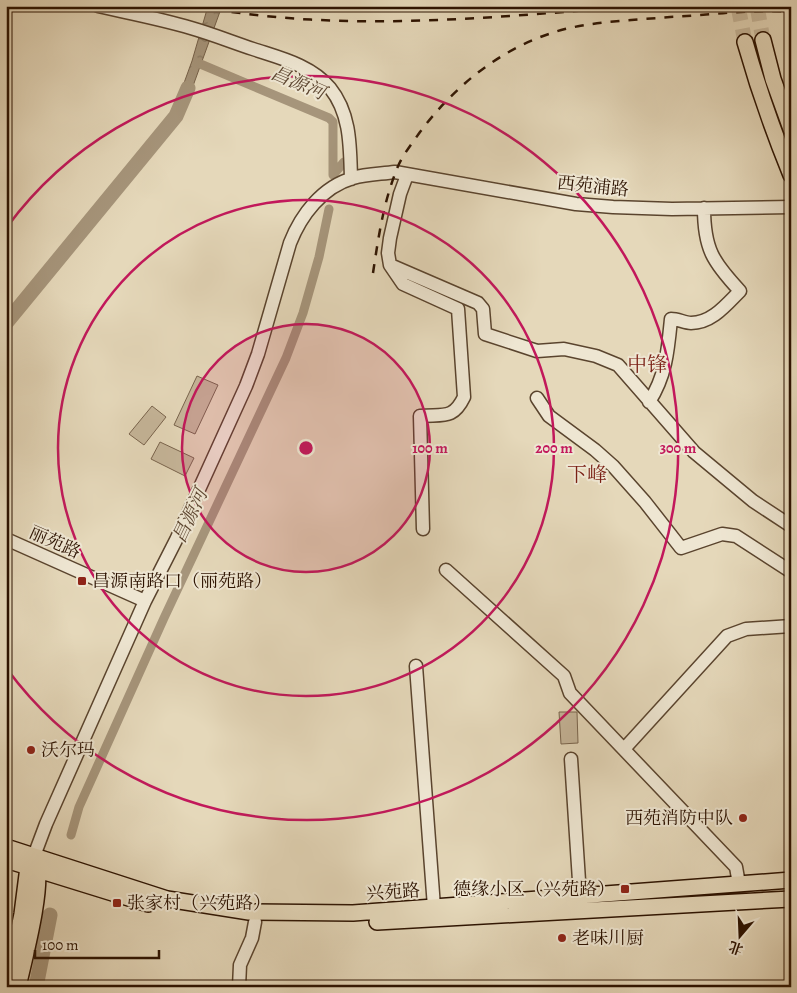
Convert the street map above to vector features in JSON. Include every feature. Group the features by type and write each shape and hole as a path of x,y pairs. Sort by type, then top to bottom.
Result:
{"main road":[{"path":"763,40 773,79 791,129"},
{"path":"745,42 757,84 791,175"},
{"name":"兴苑路","path":"6,848 34,864 163,908 255,922 352,923 791,899"},
{"name":"兴苑路","path":"6,860 34,864 167,899 249,912 352,913 791,880"},
{"path":"7,987 34,864"},
{"path":"18,987 33,916 34,864"}],"street":[{"path":"34,864 46,824 145,601 176,540 246,386 258,354 284,261 296,228 315,203 351,179 347,123 341,106 330,88 315,74 298,65 192,28 98,6"},
{"path":"401,174 400,194 388,253 390,266 403,284 458,309 464,397 459,408 452,414 420,416 423,529"},
{"name":"西苑浦路","path":"351,179 366,175 401,174 576,204 613,207 791,207"},
{"path":"649,402 658,388 665,366 672,320 678,319 690,323 704,321 716,315 740,291 719,269 707,244 704,228 704,208"},
{"path":"390,266 478,303 483,309 485,334 537,351 564,350 596,356 618,365 694,452 753,501 791,526"},
{"path":"537,398 549,416 595,450 613,466 681,548 722,534 736,536 791,571"},
{"name":"丽苑路","path":"6,540 145,601"},
{"path":"446,570 564,676 570,692 736,868 739,884"},
{"path":"624,749 727,636 746,629 791,626"},
{"path":"416,666 434,907"},
{"path":"571,759 580,896"},
{"path":"239,987 240,965 252,938 255,922"}],"shaded area":[{"path":"197,376 218,385 195,434 174,425"},
{"path":"152,406 166,417 144,445 129,434"},
{"path":"160,442 194,458 185,476 151,459"},
{"path":"559,712 577,712 578,743 561,744"}],"water":[{"path":"208,6 222,6 185,108 176,105 192,61"}],"waterway":[{"name":"昌源河","path":"198,63 329,118 333,122 333,175"},
{"path":"6,323 176,116 188,88"},
{"path":"333,175 344,162"},
{"name":"昌源河","path":"71,835 79,807 164,618 286,358 303,313 319,257 329,209"},
{"name":"昌源河","path":"36,987 50,915"}],"tunnel":[{"path":"738,6 745,42"},
{"path":"757,6 763,40"}],"railway":[{"path":"196,6 251,14 362,21 418,21 530,15 641,6"},
{"path":"373,273 387,198 397,168 403,157 434,114 450,97 484,68 503,56 543,36 591,24 761,11 791,12"}],"place":[{"name":"昌源南路口（丽苑路）","path":"82,581"},
{"name":"沃尔玛","path":"31,750"},
{"name":"西苑消防中队","path":"743,818"},
{"name":"德缘小区（兴苑路）","path":"625,889"},
{"name":"张家村（兴苑路）","path":"117,903"},
{"name":"老味川厨","path":"562,938"}],"district":[{"name":"中锋","path":"647,364"},
{"name":"下峰","path":"587,474"}]}
